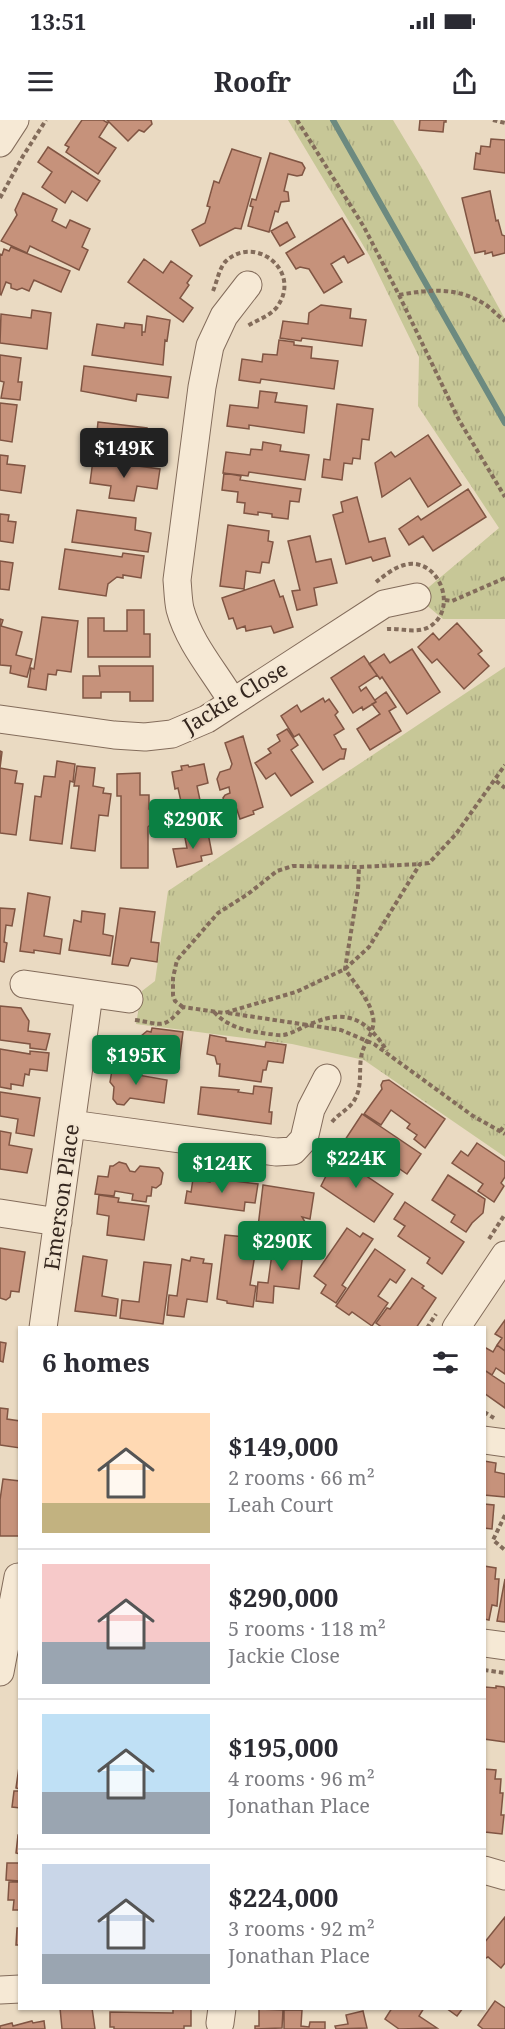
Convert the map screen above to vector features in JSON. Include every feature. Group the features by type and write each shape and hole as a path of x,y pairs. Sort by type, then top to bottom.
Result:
{"street":[{"path":"0,143 15,120"},
{"path":"232,701 196,645 185,621 180,609 177,580 199,410 210,346 224,316 249,285"},
{"name":"Jackie Close","path":"0,719 114,735 158,737 172,734 192,726 384,604 417,597"},
{"path":"24,984 89,994 128,1009"},
{"name":"Emerson Place","path":"44,1326 89,994"},
{"path":"71,1124 276,1152 293,1151 304,1139 311,1109 327,1078"},
{"path":"0,1213 58,1222"},
{"path":"457,1326 505,1256"},
{"path":"486,1440 505,1443"},
{"path":"0,1672 13,1577"},
{"path":"486,1643 505,1646"},
{"path":"486,1871 505,1876"},
{"path":"0,1990 18,1989"}],"path":[{"path":"0,198 46,120"},
{"path":"297,120 363,227 399,295 459,420 505,497"},
{"path":"493,120 505,123"},
{"path":"399,295 431,289 445,290 478,300 505,321"},
{"path":"417,597 452,601 505,578"},
{"path":"505,765 456,834 429,863 359,867 293,866 277,871 248,894 218,913 177,960 173,978 175,1001 183,1007 341,1030 374,1044 473,1116 505,1134"},
{"path":"495,781 505,788"},
{"path":"224,1013 296,992 345,969 369,947 420,864"},
{"path":"359,867 357,898 345,969 373,1016 372,1030 367,1041"},
{"path":"128,1009 165,1024 171,1021 183,1007"},
{"path":"214,1011 222,1020 243,1030 283,1035 330,1018 360,1021 372,1030 389,1055"},
{"path":"500,1131 505,1125"},
{"path":"505,1515 493,1540 505,1550"},
{"path":"486,1670 505,1673"}],"green space":[{"path":"288,120 393,120 505,319 505,619 443,619 417,597 499,528 418,406 419,357 369,255"},
{"path":"505,667 505,1157 364,1060 292,1044 136,1024 142,991 155,981 168,891"}],"building":[{"path":"82,120 103,120 108,123 99,137 116,148 98,174 66,152 69,147 65,145"},
{"path":"107,120 151,120 152,124 144,132 139,130 128,141"},
{"path":"420,120 446,120 446,122 444,122 443,132 419,130"},
{"path":"491,139 505,140 505,173 474,169 476,153 480,154 481,146 490,147"},
{"path":"48,147 100,181 87,201 72,191 65,203 42,187 52,172 38,162"},
{"path":"232,149 261,158 241,229 235,228 200,246 192,230 205,223 214,181 219,183"},
{"path":"270,153 302,163 305,168 302,175 288,174 284,191 288,192 289,201 281,202 278,212 275,211 269,232 248,226 253,207 250,206 252,199 256,200"},
{"path":"490,191 496,221 498,220 502,235 505,236 505,253 493,256 492,252 475,253 462,198"},
{"path":"23,193 57,209 52,221 66,228 70,220 90,229 82,247 88,250 79,270 30,246 27,253 1,241 17,215 15,210"},
{"path":"342,218 364,254 348,263 344,256 331,264 342,282 324,293 309,269 300,267 296,269 286,253"},
{"path":"287,222 295,237 280,246 271,231"},
{"path":"11,247 70,271 61,292 34,280 29,291 22,288 17,290 11,288 11,284 6,282 1,295 0,254 2,255 4,249 9,251"},
{"path":"144,259 163,273 171,261 192,276 180,298 193,308 183,322 128,282"},
{"path":"321,305 351,309 350,318 366,320 362,346 302,338 301,341 280,338 283,321 308,324 309,313"},
{"path":"32,310 51,313 47,349 0,343 1,314 31,318"},
{"path":"147,316 170,320 167,341 165,340 163,365 92,355 97,324 124,328 125,323 142,325 142,332 145,332"},
{"path":"279,340 312,347 311,358 338,361 334,389 261,379 260,383 239,380 242,359 262,362 263,354 277,355"},
{"path":"0,355 21,358 18,382 22,382 20,400 1,398 4,382 0,381"},
{"path":"84,366 171,377 168,398 137,394 136,401 81,391"},
{"path":"260,391 277,393 275,402 307,406 304,433 249,425 249,429 227,426 230,405 258,408"},
{"path":"0,403 17,405 12,442 0,440"},
{"path":"337,404 373,409 369,440 362,439 360,459 353,458 352,464 344,463 342,480 322,477 324,459 330,460"},
{"path":"98,422 147,428 145,444 163,446 160,465 142,463 143,457 95,452"},
{"path":"428,435 461,485 428,507 410,478 382,497 375,463 391,452 395,457"},
{"path":"263,442 281,445 280,451 309,455 305,480 249,472 248,476 223,473 226,452 250,455 251,449 262,450"},
{"path":"0,455 8,456 7,464 25,466 21,493 0,490"},
{"path":"93,460 160,469 157,489 137,486 134,501 109,498 111,486 90,483"},
{"path":"224,473 241,476 240,480 301,489 299,502 290,501 288,519 258,512 258,515 244,513 245,503 237,502 238,492 222,490"},
{"path":"468,489 486,517 433,551 423,536 409,545 399,529 418,516 421,520"},
{"path":"357,497 369,542 385,538 390,556 373,561 371,557 346,564 333,515 343,512 341,502"},
{"path":"77,510 136,518 135,530 151,533 148,552 72,542"},
{"path":"0,514 9,515 8,521 16,522 13,543 0,541"},
{"path":"228,525 269,531 268,541 273,542 269,563 262,562 260,573 246,571 244,589 220,586"},
{"path":"310,536 316,562 331,559 337,583 314,588 317,605 297,610 292,591 300,590 288,541"},
{"path":"65,549 122,557 123,553 144,556 141,578 123,575 123,578 117,577 108,584 106,596 59,589"},
{"path":"0,561 13,563 9,590 0,589"},
{"path":"274,580 280,597 283,596 293,627 274,633 271,626 246,631 245,626 237,629 233,618 229,619 222,598"},
{"path":"127,610 144,610 144,634 150,634 150,657 88,657 88,618 104,618 104,631 127,631"},
{"path":"42,617 78,621 71,672 57,670 56,675 48,674 46,690 28,687 31,668 34,669"},
{"path":"0,619 3,620 1,626 22,632 16,655 32,659 27,677 10,673 11,666 0,665"},
{"path":"457,623 482,651 478,654 489,666 464,689 437,659 432,663 418,647 433,633 439,640"},
{"path":"412,649 440,692 407,714 382,677 380,679 369,664 384,654 390,663"},
{"path":"364,656 377,675 359,687 361,691 366,687 376,702 353,713 331,678"},
{"path":"99,666 153,666 153,701 130,701 130,692 101,692 101,698 83,698 83,676 100,676"},
{"path":"386,692 396,707 389,711 401,731 370,750 357,729 380,714 372,704"},
{"path":"323,698 325,702 329,699 338,712 335,715 344,729 334,735 342,749 346,749 344,759 340,759 323,770 299,734 294,737 281,716 297,705 301,712"},
{"path":"287,729 298,745 291,750 313,782 291,796 275,773 266,779 255,763 271,753 268,749 280,741 277,735"},
{"path":"243,736 263,807 253,811 254,814 240,819 235,804 228,807 225,805 223,798 230,793 229,787 220,790 217,779 220,772 230,769 232,764 225,743"},
{"path":"57,761 75,764 73,782 70,781 62,844 30,840 35,796 41,797 44,776 55,777"},
{"path":"204,764 208,783 197,786 201,805 189,807 191,813 184,815 172,772 182,770 181,766"},
{"path":"77,766 95,768 93,786 104,788 103,793 111,794 108,816 99,815 95,851 71,848 79,786 74,786"},
{"path":"0,768 17,771 15,783 23,784 16,835 0,833"},
{"path":"140,773 140,795 149,795 151,812 151,824 148,827 148,868 121,868 121,796 117,796 117,774"},
{"path":"208,833 212,854 201,856 202,861 177,867 173,849 187,848 185,838"},
{"path":"28,893 50,897 44,936 62,939 60,954 34,950 34,953 20,951"},
{"path":"0,908 15,909 12,926 6,925 4,942 7,943 4,962 0,961"},
{"path":"120,908 155,912 151,942 159,943 157,962 131,958 128,966 112,964"},
{"path":"82,911 105,914 103,934 113,936 110,956 69,950 74,920 81,922"},
{"path":"0,1006 21,1008 29,1021 28,1031 50,1034 46,1050 30,1048 30,1044 0,1040"},
{"path":"152,1028 183,1032 178,1071 111,1063 113,1046 130,1048 139,1042 140,1037 147,1031 151,1032"},
{"path":"210,1035 226,1038 226,1041 265,1047 266,1042 286,1045 283,1063 268,1061 266,1070 263,1070 261,1082 219,1076 220,1064 217,1064 215,1056 207,1054"},
{"path":"0,1049 30,1054 30,1051 49,1053 47,1071 30,1069 29,1075 25,1074 23,1086 11,1084 11,1089 0,1087"},
{"path":"113,1064 133,1067 132,1074 167,1080 164,1103 130,1098 124,1105 117,1104 113,1099 114,1087 110,1082"},
{"path":"389,1080 445,1119 425,1148 414,1139 417,1135 407,1128 410,1124 391,1110 381,1125 364,1114 382,1089 383,1081"},
{"path":"254,1086 272,1088 269,1112 272,1112 271,1124 198,1114 201,1087 239,1090 238,1092 253,1094"},
{"path":"0,1092 40,1098 34,1136 16,1133 18,1119 0,1116"},
{"path":"362,1114 421,1154 407,1174 366,1146 356,1160 339,1149"},
{"path":"0,1131 11,1133 9,1145 32,1149 27,1173 0,1169"},
{"path":"477,1143 505,1162 505,1177 501,1183 504,1186 494,1202 478,1191 483,1184 452,1163 461,1151 468,1156"},
{"path":"343,1154 359,1165 356,1169 393,1194 374,1222 321,1186 333,1164 335,1166"},
{"path":"119,1162 126,1164 130,1171 135,1172 140,1166 159,1168 163,1173 161,1184 156,1188 152,1187 151,1196 147,1196 146,1202 132,1200 133,1194 115,1191 114,1196 95,1194 98,1176 108,1177 110,1166"},
{"path":"448,1175 485,1199 483,1213 466,1232 451,1222 455,1215 432,1200"},
{"path":"210,1178 258,1184 255,1203 245,1202 244,1211 185,1203 187,1191 191,1192 193,1179 210,1182"},
{"path":"263,1185 314,1193 310,1219 302,1217 305,1222 304,1230 298,1234 258,1227"},
{"path":"99,1195 119,1198 118,1202 149,1206 144,1240 107,1235 109,1216 97,1214"},
{"path":"405,1202 464,1242 442,1274 427,1263 430,1258 398,1236 405,1226 394,1219"},
{"path":"347,1228 360,1237 363,1233 373,1239 342,1285 346,1288 336,1303 321,1293 326,1285 314,1276"},
{"path":"225,1235 245,1237 243,1246 256,1248 250,1285 256,1286 253,1307 217,1299"},
{"path":"282,1243 295,1245 294,1250 303,1251 299,1289 274,1286 273,1303 256,1301 258,1282 268,1283 273,1246 282,1247"},
{"path":"0,1248 25,1252 19,1292 11,1291 10,1297 6,1300 0,1298"},
{"path":"375,1249 405,1270 396,1283 390,1279 378,1296 388,1303 372,1326 352,1312 349,1315 336,1306"},
{"path":"83,1256 107,1260 102,1296 118,1299 116,1316 75,1311"},
{"path":"191,1257 204,1259 203,1263 212,1264 207,1302 187,1299 184,1317 167,1315 169,1295 177,1296 182,1259 190,1261"},
{"path":"144,1262 171,1265 163,1324 120,1318 122,1300 139,1302"},
{"path":"412,1278 436,1298 417,1326 380,1326 376,1323 387,1308 390,1309"},
{"path":"505,1320 505,1351 497,1345 502,1338 495,1334"},
{"path":"0,1342 6,1343 3,1362 0,1361"},
{"path":"497,1345 505,1351 505,1374 496,1368 492,1375 486,1371 486,1348 493,1352"},
{"path":"486,1371 505,1384 505,1408 486,1394"},
{"path":"0,1408 8,1409 7,1419 18,1421 18,1448 0,1445"},
{"path":"486,1461 496,1463 495,1472 505,1474 505,1497 486,1495"},
{"path":"3,1479 18,1481 18,1536 0,1536 0,1500"},
{"path":"486,1504 494,1505 492,1529 486,1528"},
{"path":"486,1566 496,1568 495,1579 499,1579 497,1606 492,1605 489,1620 486,1619"},
{"path":"505,1579 505,1622 497,1621"},
{"path":"496,1686 504,1687 505,1690 505,1742 486,1739 486,1687 496,1688"},
{"path":"486,1769 496,1770 495,1779 501,1779 500,1793 503,1793 501,1815 504,1815 502,1834 486,1832"},
{"path":"14,1791 18,1791 18,1808 12,1807"},
{"path":"7,1863 18,1863 18,1881 6,1880"},
{"path":"9,1882 18,1882 18,1910 13,1910 14,1900 8,1900"},
{"path":"505,1917 505,1963 501,1968 488,1957 486,1958 486,1941"},
{"path":"17,1928 18,1928 18,1945 16,1945"},
{"path":"495,2001 505,2008 505,2029 483,2029 478,2025"},
{"path":"60,2010 92,2010 95,2029 62,2029"},
{"path":"173,2010 191,2010 191,2026 184,2026 184,2029 114,2029 110,2027 110,2012 173,2013"},
{"path":"259,2010 283,2010 282,2028 255,2029 255,2026 259,2026"},
{"path":"284,2010 302,2010 301,2026 309,2027 310,2022 325,2022 325,2029 284,2029"},
{"path":"391,2010 423,2010 419,2016 437,2028 399,2029 385,2019"},
{"path":"449,2010 462,2010 457,2016"},
{"path":"363,2011 367,2028 336,2029 335,2026 348,2024 346,2015"},
{"path":"32,2021 33,2023 44,2021 45,2029 0,2029 0,2026 12,2023 13,2026"}],"waterway":[{"path":"333,120 505,423"}]}
